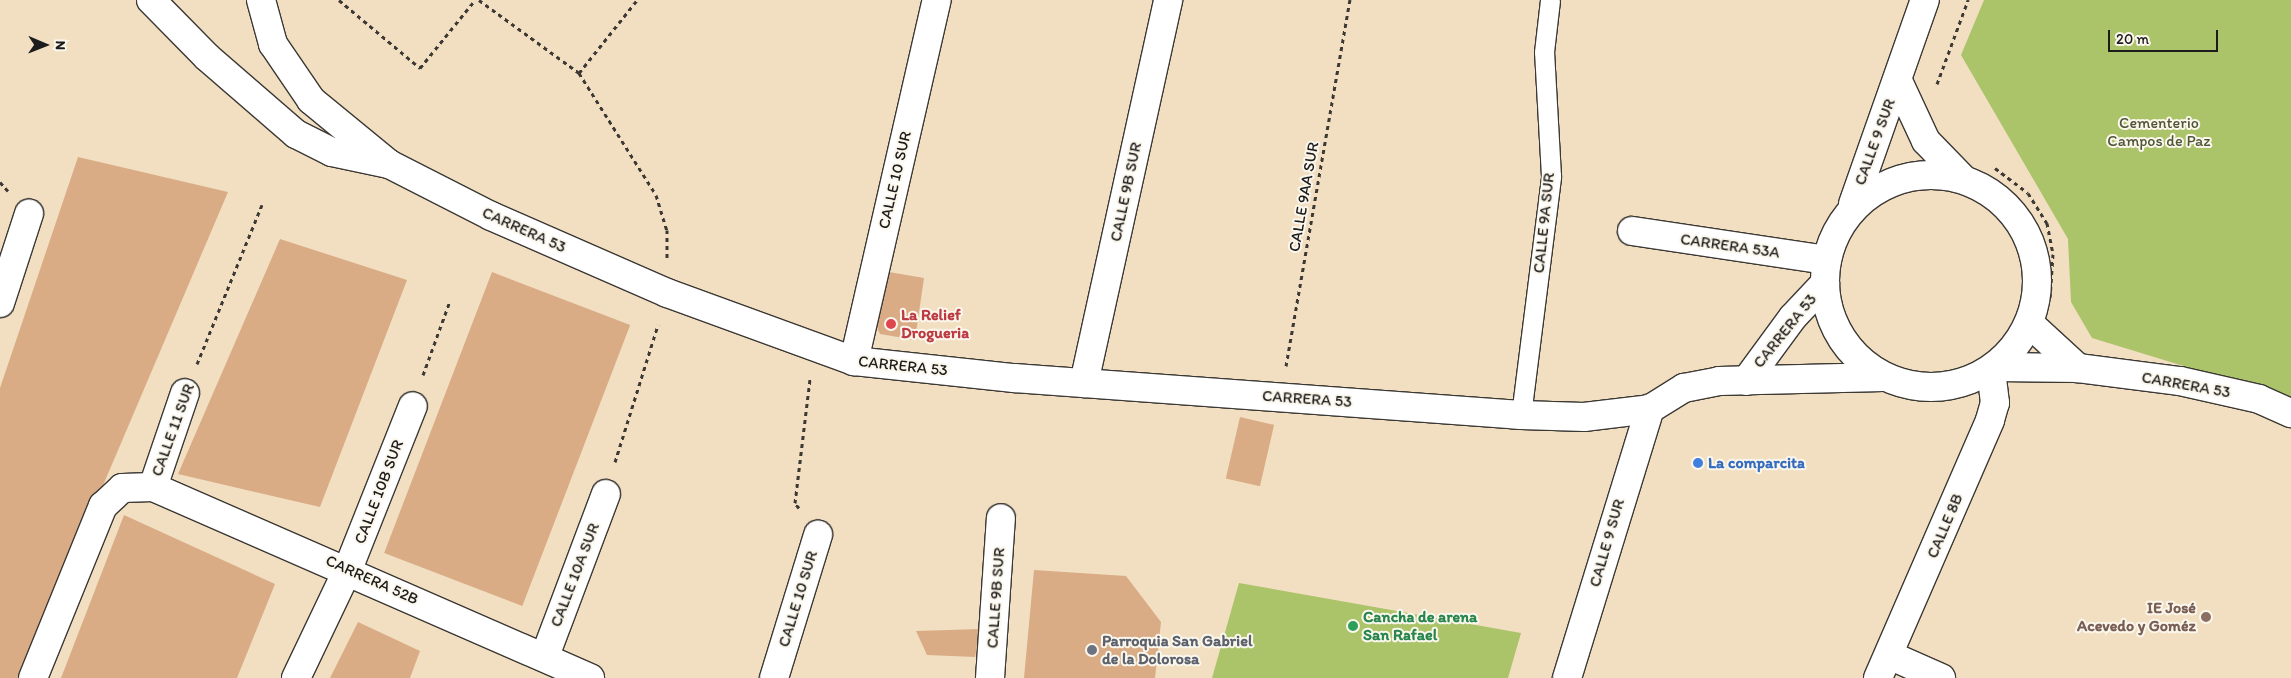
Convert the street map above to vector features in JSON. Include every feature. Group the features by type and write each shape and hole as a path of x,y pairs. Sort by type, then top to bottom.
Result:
{"street":[{"name":"CARRERA 53","path":"150,0 206,57 296,134 332,152 389,164 668,294 814,349 854,361 1084,384 1521,416 1584,417 1650,409 1684,388 1746,381 1883,377"},
{"path":"261,0 273,44 311,100 389,164"},
{"name":"CALLE 10 SUR","path":"854,361 936,0"},
{"name":"CALLE 9B SUR","path":"1084,384 1168,0"},
{"name":"CALLE 9 SUR","path":"1826,271 1853,204 1880,118 1898,81 1925,0"},
{"name":"CALLE 9 SUR","path":"1898,81 1926,141 1963,179"},
{"path":"1853,204 1899,179 1923,174 1963,179 1991,192 2023,228 2038,274 2039,315 2078,368"},
{"path":"0,303 29,214"},
{"name":"CARRERA 53A","path":"1632,231 1826,271"},
{"name":"CARRERA 53","path":"1746,381 1826,271"},
{"path":"1826,271 1835,327 1863,363 1883,377 1932,389 1973,380 1994,369 2039,315"},
{"name":"CARRERA 53","path":"1994,369 2078,368 2180,381 2258,398 2291,413"},
{"name":"CALLE 8B","path":"1884,666 1990,420 1995,403 1994,369"},
{"name":"CALLE 11 SUR","path":"33,678 103,506 122,488 153,486 185,393"},
{"name":"CALLE 10B SUR","path":"296,678 348,569 413,406"},
{"name":"CALLE 9 SUR","path":"1567,678 1650,409"},
{"name":"CARRERA 52B","path":"153,486 348,569 545,656 590,678"},
{"name":"CALLE 10A SUR","path":"545,656 606,494"},
{"name":"CALLE 9B SUR","path":"990,678 1001,518"},
{"name":"CALLE 10 SUR","path":"774,678 818,535"},
{"path":"1884,666 1942,678"}],"lane":[{"name":"CALLE 9A SUR","path":"1521,416 1551,176 1544,52 1550,0"}],"path":[{"path":"339,0 420,68 475,0"},
{"path":"480,0 579,73 637,0"},
{"name":"CALLE 9AA SUR","path":"1281,397 1350,0"},
{"path":"1939,95 1936,88 1968,0"},
{"path":"1985,162 2028,193 2047,223 2052,254 2039,315"},
{"name":"CALLE 11 SUR","path":"185,393 262,206"},
{"path":"413,406 450,301"},
{"name":"CALLE 10 SUR","path":"814,349 795,503 818,535"}],"green space":[{"name":"Cementerio Campos de Paz","path":"1984,0 2291,0 2291,406 2272,393 2092,338 2071,302 2068,239 1961,55"},
{"name":"Cancha de arena San Rafael","path":"1239,583 1521,633 1508,678 1212,678"}],"building":[{"path":"78,157 228,192 21,678 0,678 0,388"},
{"path":"280,239 407,280 320,507 178,474"},
{"path":"883,271 924,278 915,340 880,334 875,323"},
{"path":"492,272 630,325 522,606 384,553"},
{"path":"1240,417 1274,425 1260,486 1226,478"},
{"path":"124,515 275,584 237,678 61,678"},
{"name":"Parroquia San Gabriel de la Dolorosa","path":"1034,570 1126,576 1161,622 1155,678 1024,678"},
{"path":"358,622 420,651 410,678 330,678"},
{"path":"980,629 975,657 927,655 916,631"}],"place":[{"name":"La Relief Drogueria","path":"891,324"},
{"name":"La comparcita","path":"1698,463"},
{"name":"IE José Acevedo y Goméz","path":"2206,617"},
{"name":"Cancha de arena San Rafael","path":"1353,626"},
{"name":"Parroquia San Gabriel de la Dolorosa","path":"1092,650"}]}
